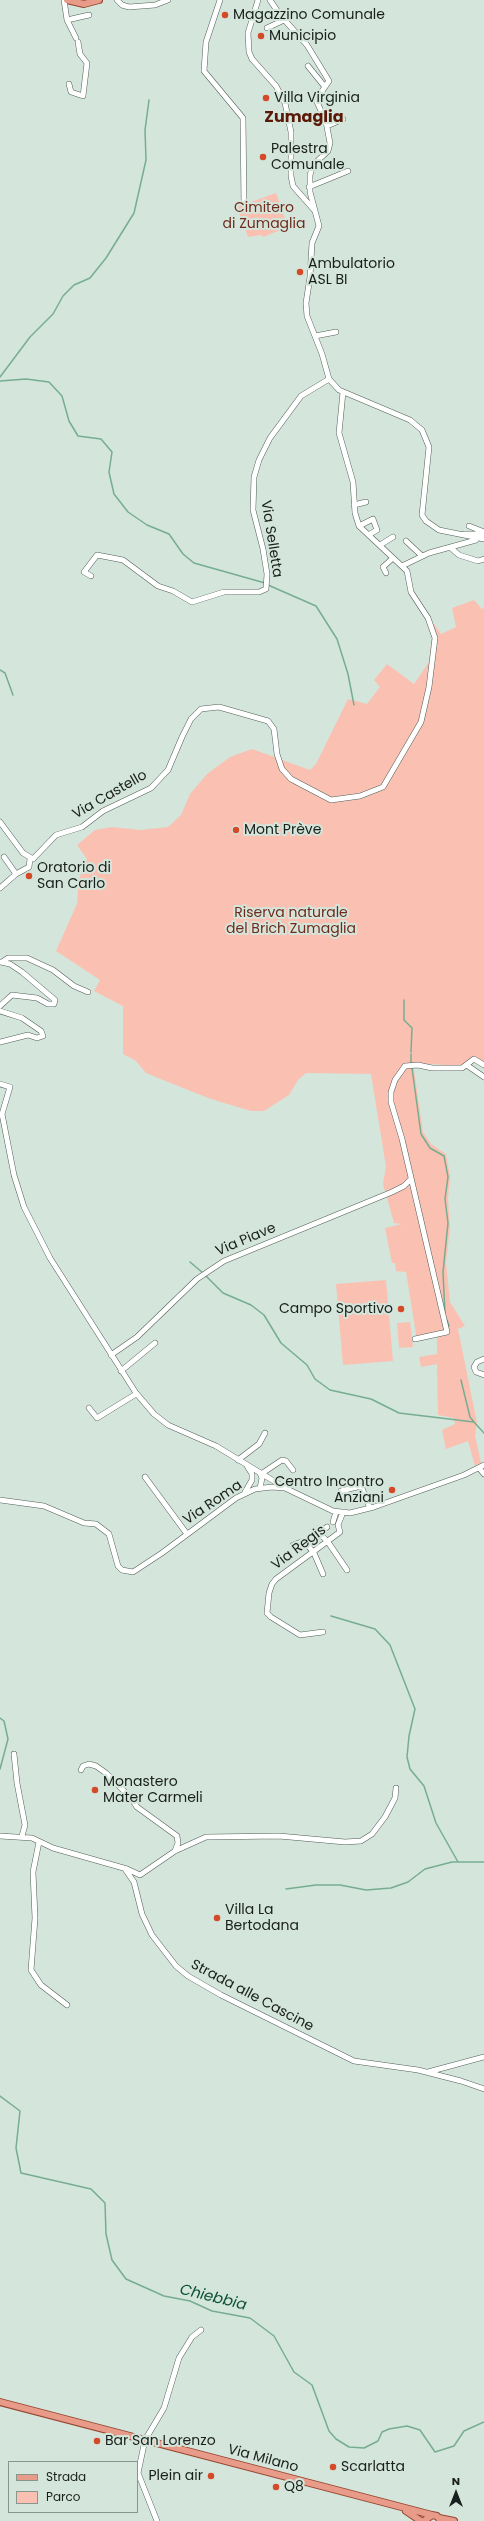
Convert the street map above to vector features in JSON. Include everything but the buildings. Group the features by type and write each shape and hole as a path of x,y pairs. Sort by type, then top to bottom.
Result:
{"main road":[{"path":"67,0 84,4 99,0"},
{"name":"Via Milano","path":"0,2402 403,2509 432,2515 440,2520 454,2521"},
{"name":"Via Milano","path":"403,2509 422,2521 432,2515"}],"street":[{"path":"64,0 67,20 77,40 80,54 87,63 83,96 71,92 69,84"},
{"path":"117,0 122,5 129,7 155,5 168,0"},
{"path":"220,0 206,42 204,71 243,118 244,205"},
{"path":"258,0 248,33 249,52 252,59 276,86 285,103 291,132 291,176 293,186 317,214"},
{"path":"270,0 284,20 307,46 328,77 329,81 317,102 327,126 330,147 313,165 309,187 319,226 312,243 306,310 329,379 343,392 410,420 422,430 429,447 422,515 426,521 439,530 457,535 483,536"},
{"path":"67,20 89,15"},
{"path":"267,28 284,20"},
{"path":"308,66 325,87"},
{"path":"327,126 343,119"},
{"path":"309,187 348,170"},
{"path":"315,336 336,332"},
{"name":"Via Selletta","path":"91,576 84,572 97,555 123,560 158,586 173,591 192,602 224,592 259,592 267,585 263,549 253,510 254,478 259,460 270,438 301,396 329,379"},
{"path":"343,392 339,433 353,482 354,505 359,526 370,534 402,566 422,556 451,548 483,536"},
{"path":"354,505 366,502"},
{"path":"359,526 372,518 377,530 370,534"},
{"path":"469,526 483,536"},
{"path":"380,545 393,537"},
{"path":"406,541 422,556"},
{"path":"451,548 459,555 478,561 484,559"},
{"path":"386,573 383,567 393,558"},
{"name":"Via Castello","path":"0,888 16,874 28,867 30,859 56,835 82,827 103,811 151,788 168,770 191,719 201,709 219,707 268,721 274,729 277,754 282,769 291,779 332,800 360,796 383,787 421,722 429,687 435,638 428,618 412,592 409,576 402,566"},
{"path":"0,822 30,859"},
{"path":"4,857 16,874"},
{"path":"1,962 8,958 26,958 53,970 74,986 88,992"},
{"path":"0,1006 12,996 37,998 48,1004 54,1004 55,1000 22,972 10,964 1,962"},
{"path":"0,1011 22,1018 41,1031 43,1036 38,1038 28,1035 0,1042"},
{"path":"415,1339 447,1332 410,1180 402,1139 390,1097 395,1080 405,1066 418,1064 432,1068 462,1068 468,1066 474,1059 484,1065"},
{"path":"468,1066 484,1077"},
{"path":"0,1084 10,1087 2,1114 19,1195 50,1258 136,1394 154,1414 168,1424 202,1439 285,1488"},
{"name":"Via Piave","path":"111,1355 137,1337 198,1279 224,1261 392,1192 404,1186 410,1180"},
{"path":"121,1371 156,1343"},
{"path":"484,1359 476,1362 474,1367 476,1372 484,1375"},
{"path":"89,1408 97,1418 136,1394"},
{"path":"238,1460 259,1444 265,1433"},
{"path":"261,1473 282,1460 286,1461 293,1470"},
{"path":"236,1498 247,1490 252,1480 252,1474 247,1465"},
{"name":"Via Roma","path":"0,1500 9,1500 44,1506 73,1519 96,1524 104,1528 108,1534 118,1566 127,1572 133,1572 236,1498 260,1488 285,1488 336,1512 343,1512 370,1508 484,1465"},
{"path":"479,1468 484,1474"},
{"path":"260,1488 262,1478 261,1473"},
{"path":"145,1477 187,1534"},
{"path":"252,1480 260,1488"},
{"path":"341,1490 361,1486 370,1508"},
{"path":"333,1522 336,1512"},
{"name":"Via Regis","path":"323,1632 300,1635 267,1613 272,1584 340,1532 338,1525 343,1512"},
{"path":"327,1527 319,1533 328,1542 347,1570"},
{"path":"293,1545 304,1541 314,1553 323,1574"},
{"path":"14,1754 24,1825 22,1836"},
{"path":"81,1770 83,1766 89,1764 96,1766 106,1773 131,1798 137,1807 177,1836 178,1843 175,1851"},
{"path":"0,1836 22,1836 73,1854 125,1869 136,1874 144,1874 175,1851 206,1837 223,1835 287,1836 344,1842 361,1841 372,1834 385,1816 395,1798 396,1788"},
{"path":"39,1842 33,1872 35,1918 31,1970 41,1985 67,2005"},
{"name":"Strada alle Cascine","path":"125,1869 134,1882 142,1914 152,1935 176,1966 188,1976 221,1996 354,2061 426,2072 484,2089"},
{"path":"426,2072 484,2057"},
{"path":"157,2521 149,2495 138,2473 145,2440 164,2408 179,2358 192,2337 201,2330"}],"green space":[{"name":"Cimitero di Zumaglia","path":"276,193 288,227 263,237 261,235 248,237 237,207"},
{"name":"Riserva naturale del Brich Zumaglia","path":"474,600 482,609 484,608 484,1063 474,1057 462,1066 413,1063 423,1132 431,1144 446,1154 450,1176 448,1199 450,1227 446,1263 450,1302 465,1326 458,1329 477,1423 475,1436 481,1463 475,1466 468,1441 446,1449 442,1430 455,1424 454,1418 438,1415 437,1364 421,1367 419,1357 437,1354 437,1337 417,1340 406,1272 396,1271 395,1263 392,1263 385,1228 402,1224 394,1223 383,1184 386,1167 371,1074 306,1073 298,1080 289,1095 264,1111 251,1111 211,1099 146,1073 135,1060 123,1054 123,1006 94,991 100,980 56,951 77,904 79,879 87,859 77,845 95,830 112,827 140,830 168,827 181,815 190,794 207,774 230,757 252,749 310,770 316,764 348,699 367,704 380,687 374,680 387,664 414,684 429,662 432,635 428,627 434,624 441,634 456,627 452,608"},
{"path":"386,1280 393,1361 343,1365 336,1284"},
{"path":"410,1322 413,1347 399,1348 397,1323"}],"waterway":[{"path":"0,377 30,337 53,314 63,296 74,285 90,278 106,258 134,213 146,160 145,130 149,100"},
{"path":"0,381 26,379 49,382 62,396 69,421 78,436 101,439 112,452 109,472 114,494 128,512 147,525 169,534 183,554 194,563 265,583"},
{"path":"268,585 316,606 337,639 348,674 354,705"},
{"path":"0,670 5,673 13,695"},
{"path":"404,1000 404,1020 412,1028 411,1052"},
{"path":"411,1054 411,1064"},
{"path":"412,1068 421,1134 430,1148 444,1156 448,1177 445,1199 448,1223 443,1272 445,1313"},
{"path":"190,1262 203,1273"},
{"path":"205,1275 223,1293 251,1305 264,1315 281,1343 307,1365 315,1379 330,1390 371,1399 399,1413 474,1422 484,1433"},
{"path":"447,1320 449,1326"},
{"path":"461,1380 470,1417 474,1422"},
{"path":"331,1616 375,1629 390,1645 415,1709 409,1736 407,1757 410,1769 424,1786 436,1823 458,1862"},
{"name":"Chiebbia","path":"0,1718 4,1721 8,1739 0,1769"},
{"path":"286,1889 316,1885 340,1885 366,1890 391,1888 408,1882 425,1869 452,1862 484,1862"},
{"name":"Chiebbia","path":"0,2096 20,2111 16,2148 21,2173 91,2189 105,2203 106,2234 112,2260 126,2279 164,2296 190,2301 212,2311 250,2318 274,2336 294,2372 312,2385 329,2431 336,2439 349,2447 364,2448 378,2441 382,2432 389,2429 407,2426 420,2430 435,2452 454,2446 464,2431 484,2422"}],"place":[{"name":"Magazzino Comunale","path":"225,15"},
{"name":"Municipio","path":"261,36"},
{"name":"Villa Virginia","path":"266,98"},
{"name":"Palestra Comunale","path":"263,157"},
{"name":"Ambulatorio ASL BI","path":"300,272"},
{"name":"Mont Prève","path":"236,830"},
{"name":"Oratorio di San Carlo","path":"29,876"},
{"name":"Campo Sportivo","path":"401,1309"},
{"name":"Centro Incontro Anziani","path":"392,1490"},
{"name":"Monastero Mater Carmeli","path":"95,1790"},
{"name":"Villa La Bertodana","path":"217,1918"},
{"name":"Bar San Lorenzo","path":"97,2441"},
{"name":"Scarlatta","path":"333,2467"},
{"name":"Plein air","path":"211,2476"},
{"name":"Q8","path":"276,2487"}],"district":[{"name":"Zumaglia","path":"304,118"}]}
